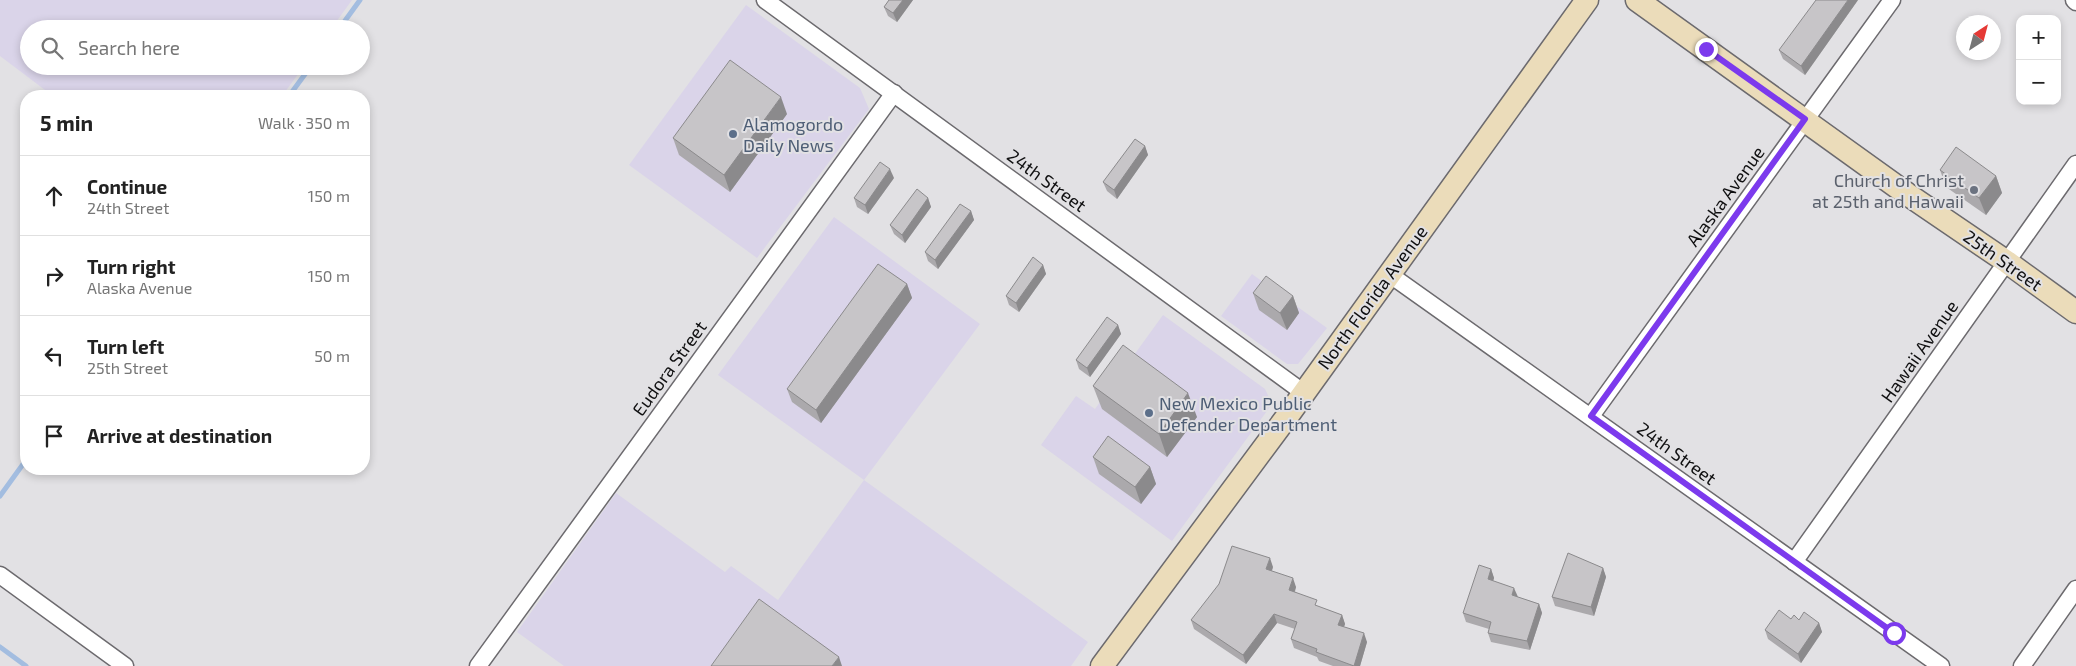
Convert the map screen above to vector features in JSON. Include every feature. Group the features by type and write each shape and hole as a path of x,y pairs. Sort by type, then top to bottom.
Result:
{"main road":[{"name":"North Florida Avenue","path":"1102,666 1304,393 1587,0"},
{"name":"25th Street","path":"1637,0 1907,194 2076,312"}],"street":[{"name":"24th Street","path":"765,0 1304,393"},
{"name":"Alaska Avenue","path":"1591,416 1892,0"},
{"name":"Eudora Street","path":"478,666 894,93"},
{"name":"Hawaii Avenue","path":"1794,562 2076,164"},
{"name":"24th Street","path":"1389,274 1941,666"},
{"path":"0,575 125,666"},
{"path":"2022,666 2076,589"}],"shaded area":[{"path":"0,0 352,0 338,20 20,20 20,71 0,56"},
{"path":"746,5 860,88 869,109 757,258 629,165"},
{"path":"25,75 297,75 286,90 45,90"},
{"path":"834,217 980,324 864,480 718,375"},
{"path":"1252,274 1327,328 1298,364 1287,364 1221,316"},
{"path":"1163,315 1265,389 1272,404 1172,541 1041,445 1076,396 1095,409"},
{"path":"864,480 1088,642 1071,666 564,666 517,632 616,493 725,572 731,566 778,600"}],"building":[{"path":"889,0 903,0 893,13 884,7"},
{"path":"1816,0 1848,0 1801,66 1779,50"},
{"name":"Alamogordo Daily News","path":"730,60 781,97 724,175 673,138"},
{"path":"1135,139 1145,146 1114,190 1103,182"},
{"path":"1956,147 1996,176 1979,198 1940,170"},
{"path":"880,162 890,169 865,205 854,198"},
{"path":"917,189 928,198 902,235 890,225"},
{"path":"960,204 971,211 935,260 925,252"},
{"path":"1033,257 1043,265 1016,303 1006,296"},
{"path":"878,264 907,284 816,410 787,389"},
{"path":"1266,276 1293,296 1280,313 1253,293"},
{"path":"1107,317 1118,325 1087,368 1076,360"},
{"path":"1123,345 1188,393 1159,434 1093,386"},
{"path":"1108,436 1150,467 1135,487 1093,457"},
{"path":"1232,546 1270,558 1266,569 1293,578 1289,590 1317,600 1315,605 1342,615 1338,625 1364,633 1354,666 1316,652 1317,649 1291,639 1297,622 1274,614 1243,655 1191,620 1219,584"},
{"path":"1568,553 1603,568 1591,607 1552,597"},
{"path":"1479,565 1491,569 1488,579 1514,588 1512,595 1539,604 1527,641 1488,633 1491,622 1463,613"},
{"path":"759,599 839,657 832,666 711,666"},
{"path":"1779,610 1791,619 1794,615 1799,620 1804,612 1819,623 1798,654 1765,630"}],"waterway":[{"path":"346,20 360,0"},
{"path":"293,90 304,75"},
{"path":"0,496 20,468"},
{"path":"0,647 26,666"}],"place":[{"name":"Alamogordo Daily News","path":"733,134"},
{"name":"Church of Christ at 25th and Hawaii","path":"1974,190"},
{"name":"New Mexico Public Defender Department","path":"1149,413"}],"route":[{"path":"1706,49 1805,119 1591,416 1894,633"}]}
